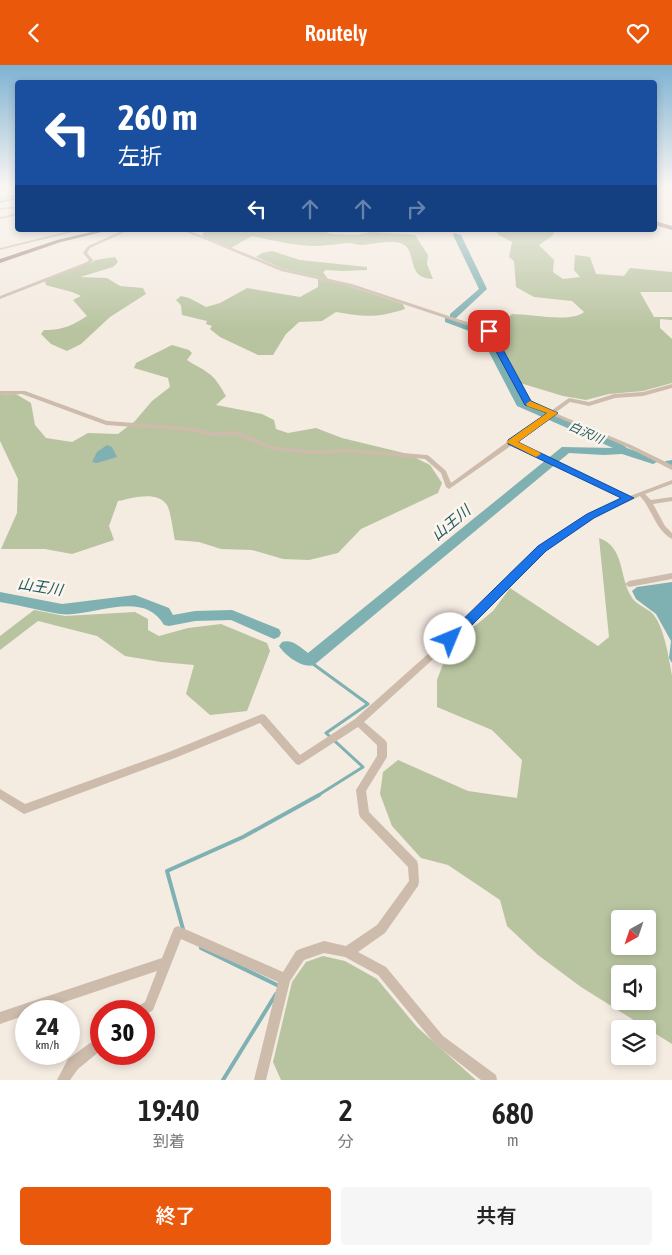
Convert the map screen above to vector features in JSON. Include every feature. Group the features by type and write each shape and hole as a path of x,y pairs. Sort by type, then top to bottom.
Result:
{"street":[{"path":"0,249 61,234"},
{"path":"0,261 89,234"},
{"path":"0,298 89,263 91,260 86,253 89,247 117,234"},
{"path":"195,234 283,270 350,285 489,331 528,403 629,446 672,468"},
{"path":"0,393 23,392 106,423 189,429 210,434 237,433 271,448 307,452 353,451 427,457 444,471 449,487 569,400 589,404 614,396 643,394 672,386"},
{"path":"511,442 629,498"},
{"path":"0,794 24,809 172,755 262,717 299,761 358,722 450,639 542,549 591,516 672,481"},
{"path":"641,493 649,502 662,527 672,537"},
{"path":"649,502 672,499"},
{"path":"629,584 672,576"},
{"path":"347,952 381,929 414,882 413,865 364,814 361,790 382,757 382,743 358,722"},
{"path":"151,1000 178,932 285,979"},
{"path":"260,1080 285,979 300,955 324,947 347,952 382,971 439,1040 491,1080"},
{"path":"0,1017 166,962"},
{"path":"63,1080 73,1065 90,1052"}],"green space":[{"path":"203,234 415,235 428,255 427,264 433,279 424,278 418,274 406,246 396,242 312,246 252,236 231,248 202,236"},
{"path":"553,234 539,245 554,260 553,272 563,279 580,277 574,270 575,255 590,257 596,274 624,276 630,268 672,272 672,292 640,292 654,317 672,317 672,320 660,319 660,328 672,339 672,383 643,391 609,394 586,400 563,396 520,383 494,331 512,314 570,317 584,312 572,301 534,297 516,287 514,261 509,257 512,242 499,235"},
{"path":"272,251 300,260 367,267 367,270 326,270 323,272 328,279 284,269 256,257 262,253"},
{"path":"115,257 118,262 113,267 80,277 107,278 120,286 143,288 146,294 110,317 81,344 67,351 51,344 41,334 44,330 67,327 87,316 73,300 81,296 46,285 45,281 95,260"},
{"path":"318,279 346,285 403,304 405,309 371,316 336,312 322,321 299,322 286,334 273,355 258,355 220,337 210,329 212,326 206,324 207,321 182,315 181,305 176,300 181,296 206,307 220,303 247,288 300,297 318,287"},
{"path":"172,345 189,350 192,353 187,360 211,375 218,383 226,396 216,405 262,414 274,420 276,429 288,433 316,428 342,438 408,454 430,465 442,483 438,493 361,529 338,553 309,560 283,559 252,550 221,549 199,542 175,540 167,505 163,500 151,496 118,501 109,526 114,540 72,554 45,549 1,549 17,513 18,479 0,441 0,395 16,394 31,403 35,425 46,438 72,442 88,433 118,434 135,421 152,401 170,387 168,378 134,368 136,363"},
{"path":"599,538 607,542 617,555 627,588 633,599 652,613 660,625 672,675 672,1044 656,1034 656,1020 634,1020 618,1010 656,1010 656,965 611,965 611,1006 581,987 538,955 507,926 500,900 448,865 421,858 392,826 380,794 383,772 398,760 468,791 517,798 522,760 492,730 437,707 437,680 446,656 470,630 493,611 510,588 598,646 609,637"},
{"path":"34,610 65,616 135,612 148,619 148,630 159,636 188,628 221,624 267,643 270,651 247,711 210,715 186,694 194,665 125,656 97,636 38,621 0,650 0,636"},
{"path":"323,956 345,961 377,979 417,1027 476,1080 281,1080 273,1062 292,982 306,962"}],"water":[{"path":"107,445 112,447 117,457 97,463 92,462 97,452"},
{"path":"672,582 672,663 669,658 671,641 656,614 636,599 632,591 637,587"}],"waterway":[{"name":"白沢川","path":"453,316 483,289 457,235"},
{"name":"白沢川","path":"448,320 484,333 521,404 614,443 623,450"},
{"name":"山王川","path":"287,646 309,661 566,449 604,452 623,450"},
{"name":"山王川","path":"623,450 653,461"},
{"name":"山王川","path":"0,597 62,609 135,600 164,612 169,621 195,616 232,615 274,633"},
{"path":"309,661 368,704 326,733 363,767 317,796"},
{"path":"183,929 167,871 243,837 319,795"},
{"path":"201,948 279,986"},
{"path":"223,1080 276,994"}],"slow traffic":[{"path":"530,404 553,413 511,442 536,454"}],"route":[{"path":"450,639 542,549 591,516 629,498 511,442 553,413 528,403 489,331"}]}
